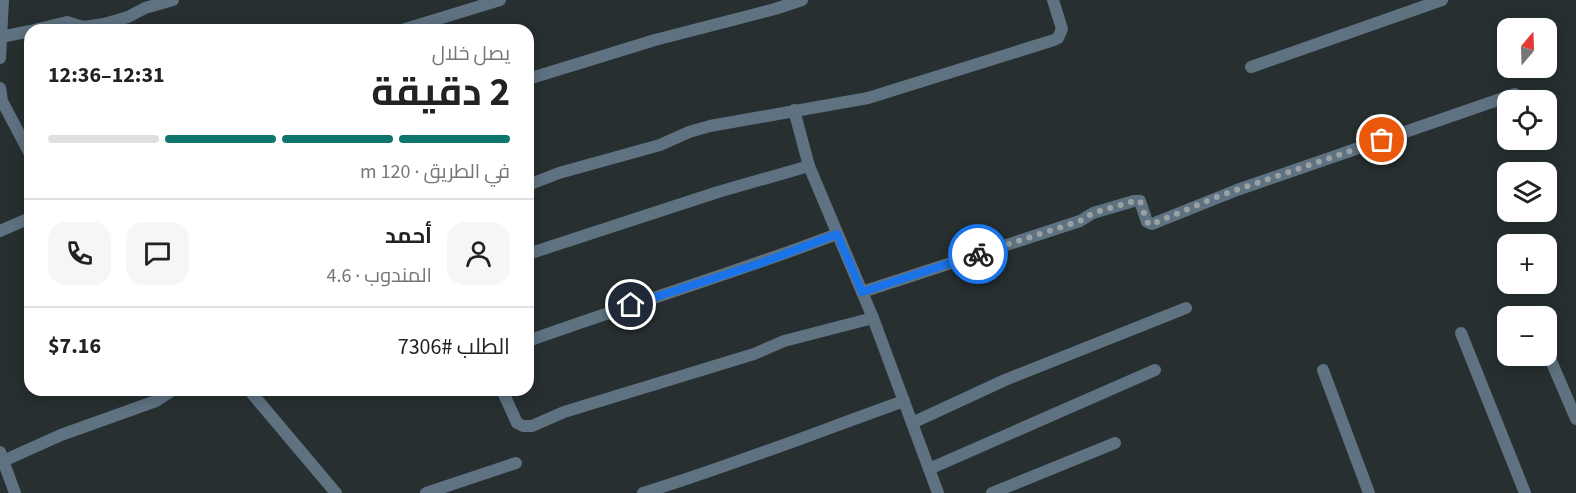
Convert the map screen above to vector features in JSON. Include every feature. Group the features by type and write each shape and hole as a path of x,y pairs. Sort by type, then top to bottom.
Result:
{"street":[{"path":"0,58 3,0"},
{"path":"104,24 128,17 145,8 174,0"},
{"path":"422,24 500,0"},
{"path":"534,77 655,40 802,0"},
{"path":"534,183 559,173 660,145 689,132 710,126 868,98 1054,40 1062,29 1053,0"},
{"path":"1251,67 1442,0"},
{"path":"58,24 67,22 78,24"},
{"path":"1,37 24,32"},
{"path":"0,88 2,101 24,143"},
{"path":"862,292 1080,221 1093,213 1134,201 1140,201 1150,225 1237,190 1497,100"},
{"path":"794,110 808,166 873,318 938,493"},
{"path":"534,252 718,192 808,166"},
{"path":"0,231 24,221"},
{"path":"534,339 642,300 761,263 837,234"},
{"path":"912,423 1005,380 1186,308"},
{"path":"505,396 518,423 523,426 532,426 564,412 760,352 784,342 873,318"},
{"path":"1461,333 1525,493"},
{"path":"1553,366 1576,419"},
{"path":"929,469 1155,370"},
{"path":"1323,370 1369,493"},
{"path":"15,493 2,456 156,401 164,396"},
{"path":"254,396 336,493"},
{"path":"643,493 777,448 904,401"},
{"path":"992,493 1115,443"},
{"path":"426,493 516,463"}],"way so far":[{"path":"978,254 1080,221 1090,214 1134,201 1140,201 1142,204 1150,225 1219,196 1382,140"}],"route":[{"path":"631,305 761,263 837,234 862,292 978,254"}]}
